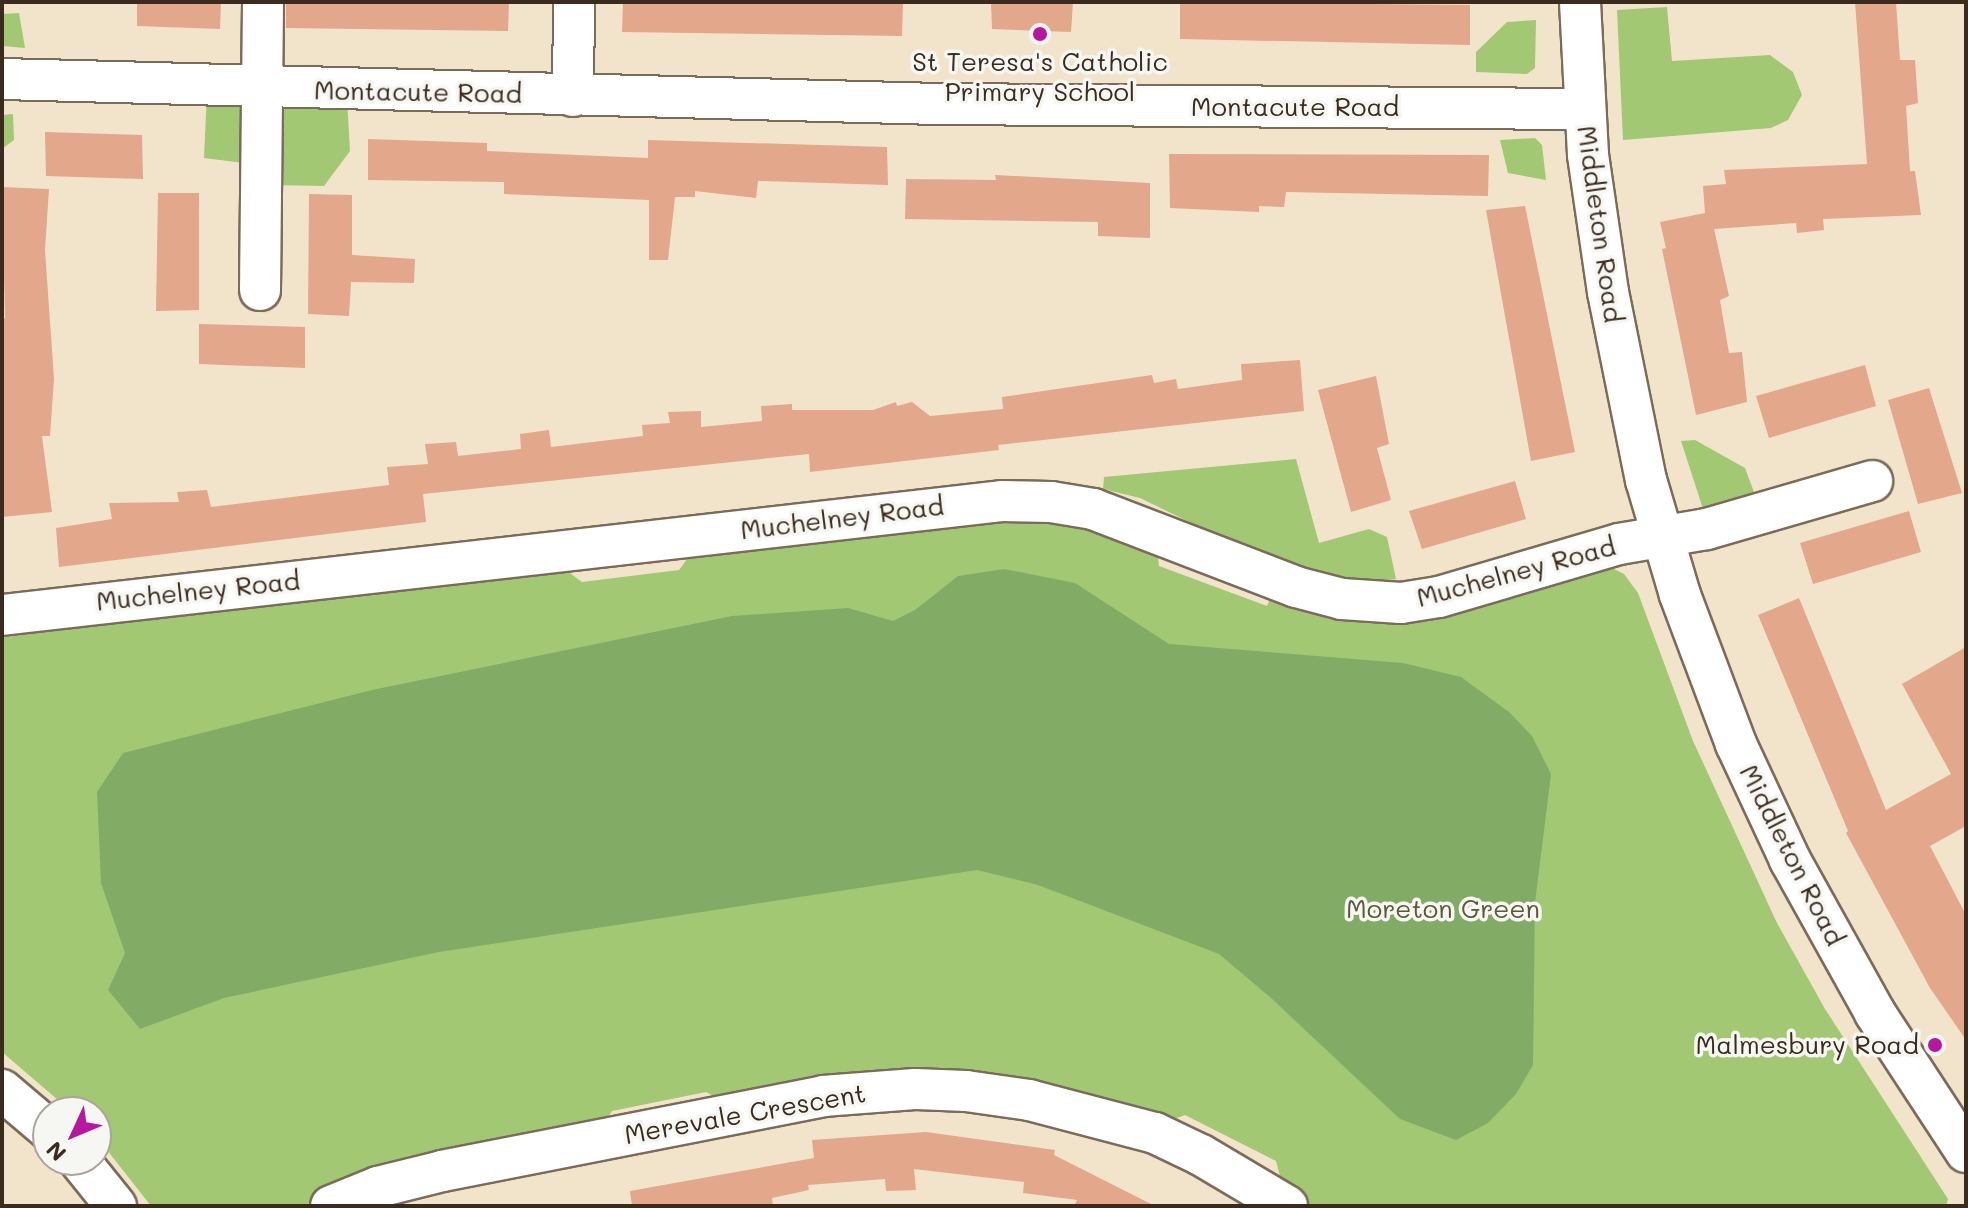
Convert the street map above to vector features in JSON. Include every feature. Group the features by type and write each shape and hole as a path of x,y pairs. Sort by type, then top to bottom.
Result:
{"street":[{"path":"260,290 263,2"},
{"path":"573,96 574,2"},
{"name":"Middleton Road","path":"1580,2 1584,109 1621,363 1661,537 1712,684 1778,835 1875,1013 1966,1152"},
{"name":"Montacute Road","path":"2,79 941,104 1584,109"},
{"path":"1661,537 1707,529 1872,481"},
{"name":"Muchelney Road","path":"2,615 1002,501 1051,502 1093,509 1296,587 1369,602 1439,597 1619,544 1661,537"},
{"name":"Merevale Crescent","path":"331,1206 378,1187 485,1163 823,1096 915,1089 966,1091 1029,1100 1155,1133 1201,1155 1287,1206"},
{"path":"2,1090 32,1115"},
{"path":"92,1176 116,1206"}],"green space":[{"path":"1667,7 1672,61 1770,55 1793,72 1802,95 1788,120 1771,128 1623,140 1617,10"},
{"path":"19,13 25,48 2,46 2,14"},
{"path":"1536,20 1535,68 1527,74 1476,72 1476,52 1507,22"},
{"path":"207,92 347,99 350,151 324,186 269,185 267,166 204,158"},
{"path":"13,114 14,140 2,149 2,115"},
{"path":"1535,138 1542,145 1546,180 1508,173 1500,140"},
{"path":"1695,440 1745,468 1755,495 1703,509 1681,441"},
{"path":"1296,459 1319,543 1369,529 1387,537 1396,579 1360,584 1297,567 1243,548 1140,498 1103,489 1104,477"},
{"name":"Moreton Green","path":"1028,514 1156,542 1159,566 1267,606 1272,594 1608,566 1624,574 1638,593 1693,741 1777,923 1825,1009 1948,1199 1946,1206 1312,1206 1282,1184 1276,1161 1185,1115 1164,1123 1107,1105 728,1104 706,1092 612,1111 600,1129 317,1199 304,1206 151,1206 112,1156 112,1096 53,1096 2,1052 2,639 563,568 582,582 679,570 693,551"},
{"path":"1004,569 1075,583 1169,644 1403,663 1461,677 1509,712 1532,736 1551,774 1535,903 1533,1065 1516,1094 1488,1123 1456,1140 1400,1119 1271,998 1219,954 1038,885 977,870 439,952 224,998 140,1029 108,990 125,953 101,883 97,792 123,753 372,690 732,616 848,608 893,621 915,610 958,576"}],"building":[{"path":"137,2 221,2 220,29 137,26"},
{"path":"286,2 509,2 508,31 286,28"},
{"path":"623,2 903,2 902,36 622,32"},
{"path":"991,2 1073,2 1071,32 992,29"},
{"path":"1180,2 1470,5 1470,45 1180,39"},
{"path":"1855,2 1896,2 1900,60 1915,60 1918,103 1906,106 1910,171 1915,171 1921,215 1823,219 1824,230 1797,233 1796,223 1714,229 1729,296 1720,300 1729,353 1742,352 1747,402 1696,415 1662,249 1666,248 1660,222 1705,213 1703,186 1726,184 1724,170 1867,164"},
{"path":"45,132 142,135 143,179 46,176"},
{"path":"368,139 487,143 487,151 648,158 648,140 887,147 888,185 758,181 756,198 695,191 695,197 675,197 668,260 649,260 649,200 504,194 504,182 368,180"},
{"path":"1169,154 1489,155 1488,196 1286,192 1284,207 1259,206 1259,212 1170,208"},
{"path":"995,175 1150,183 1150,238 1098,236 1098,222 905,219 906,179 996,180"},
{"path":"2,187 49,189 45,250 54,379 50,436 42,436 52,512 2,517 2,319 5,318"},
{"path":"158,193 199,193 199,310 156,311"},
{"path":"309,194 352,195 352,255 415,259 414,283 351,282 349,316 308,314"},
{"path":"1525,206 1575,452 1531,461 1486,210"},
{"path":"199,324 305,327 305,368 199,364"},
{"path":"1300,360 1304,411 998,445 999,450 810,472 809,454 423,494 426,522 59,567 56,528 112,519 109,503 179,502 177,492 207,490 211,507 389,485 387,467 428,464 425,444 456,442 458,456 521,449 520,434 549,430 551,447 643,436 642,425 670,423 668,412 701,411 701,427 762,421 761,406 792,404 792,410 873,410 896,402 897,406 912,402 930,416 1003,409 1002,397 1152,375 1154,383 1176,379 1178,389 1242,380 1241,364"},
{"path":"1865,365 1876,406 1769,438 1756,396"},
{"path":"1376,376 1389,444 1377,448 1391,500 1351,512 1318,390"},
{"path":"1929,388 1962,493 1918,504 1888,400"},
{"path":"1515,481 1526,519 1422,549 1409,511"},
{"path":"1909,511 1921,552 1813,584 1800,543"},
{"path":"1799,598 1886,810 1951,774 1902,684 1966,647 1966,826 1930,846 1966,915 1966,1040 1930,988 1846,833 1848,831 1758,615"},
{"path":"926,1132 1055,1150 1054,1155 1155,1206 1074,1206 1077,1200 1023,1193 1024,1182 914,1169 916,1190 886,1191 885,1179 808,1185 809,1190 772,1198 773,1206 632,1206 630,1191 814,1158 812,1140"}],"place":[{"name":"St Teresa's Catholic Primary School","path":"1040,34"},
{"name":"Malmesbury Road","path":"1935,1045"}]}
